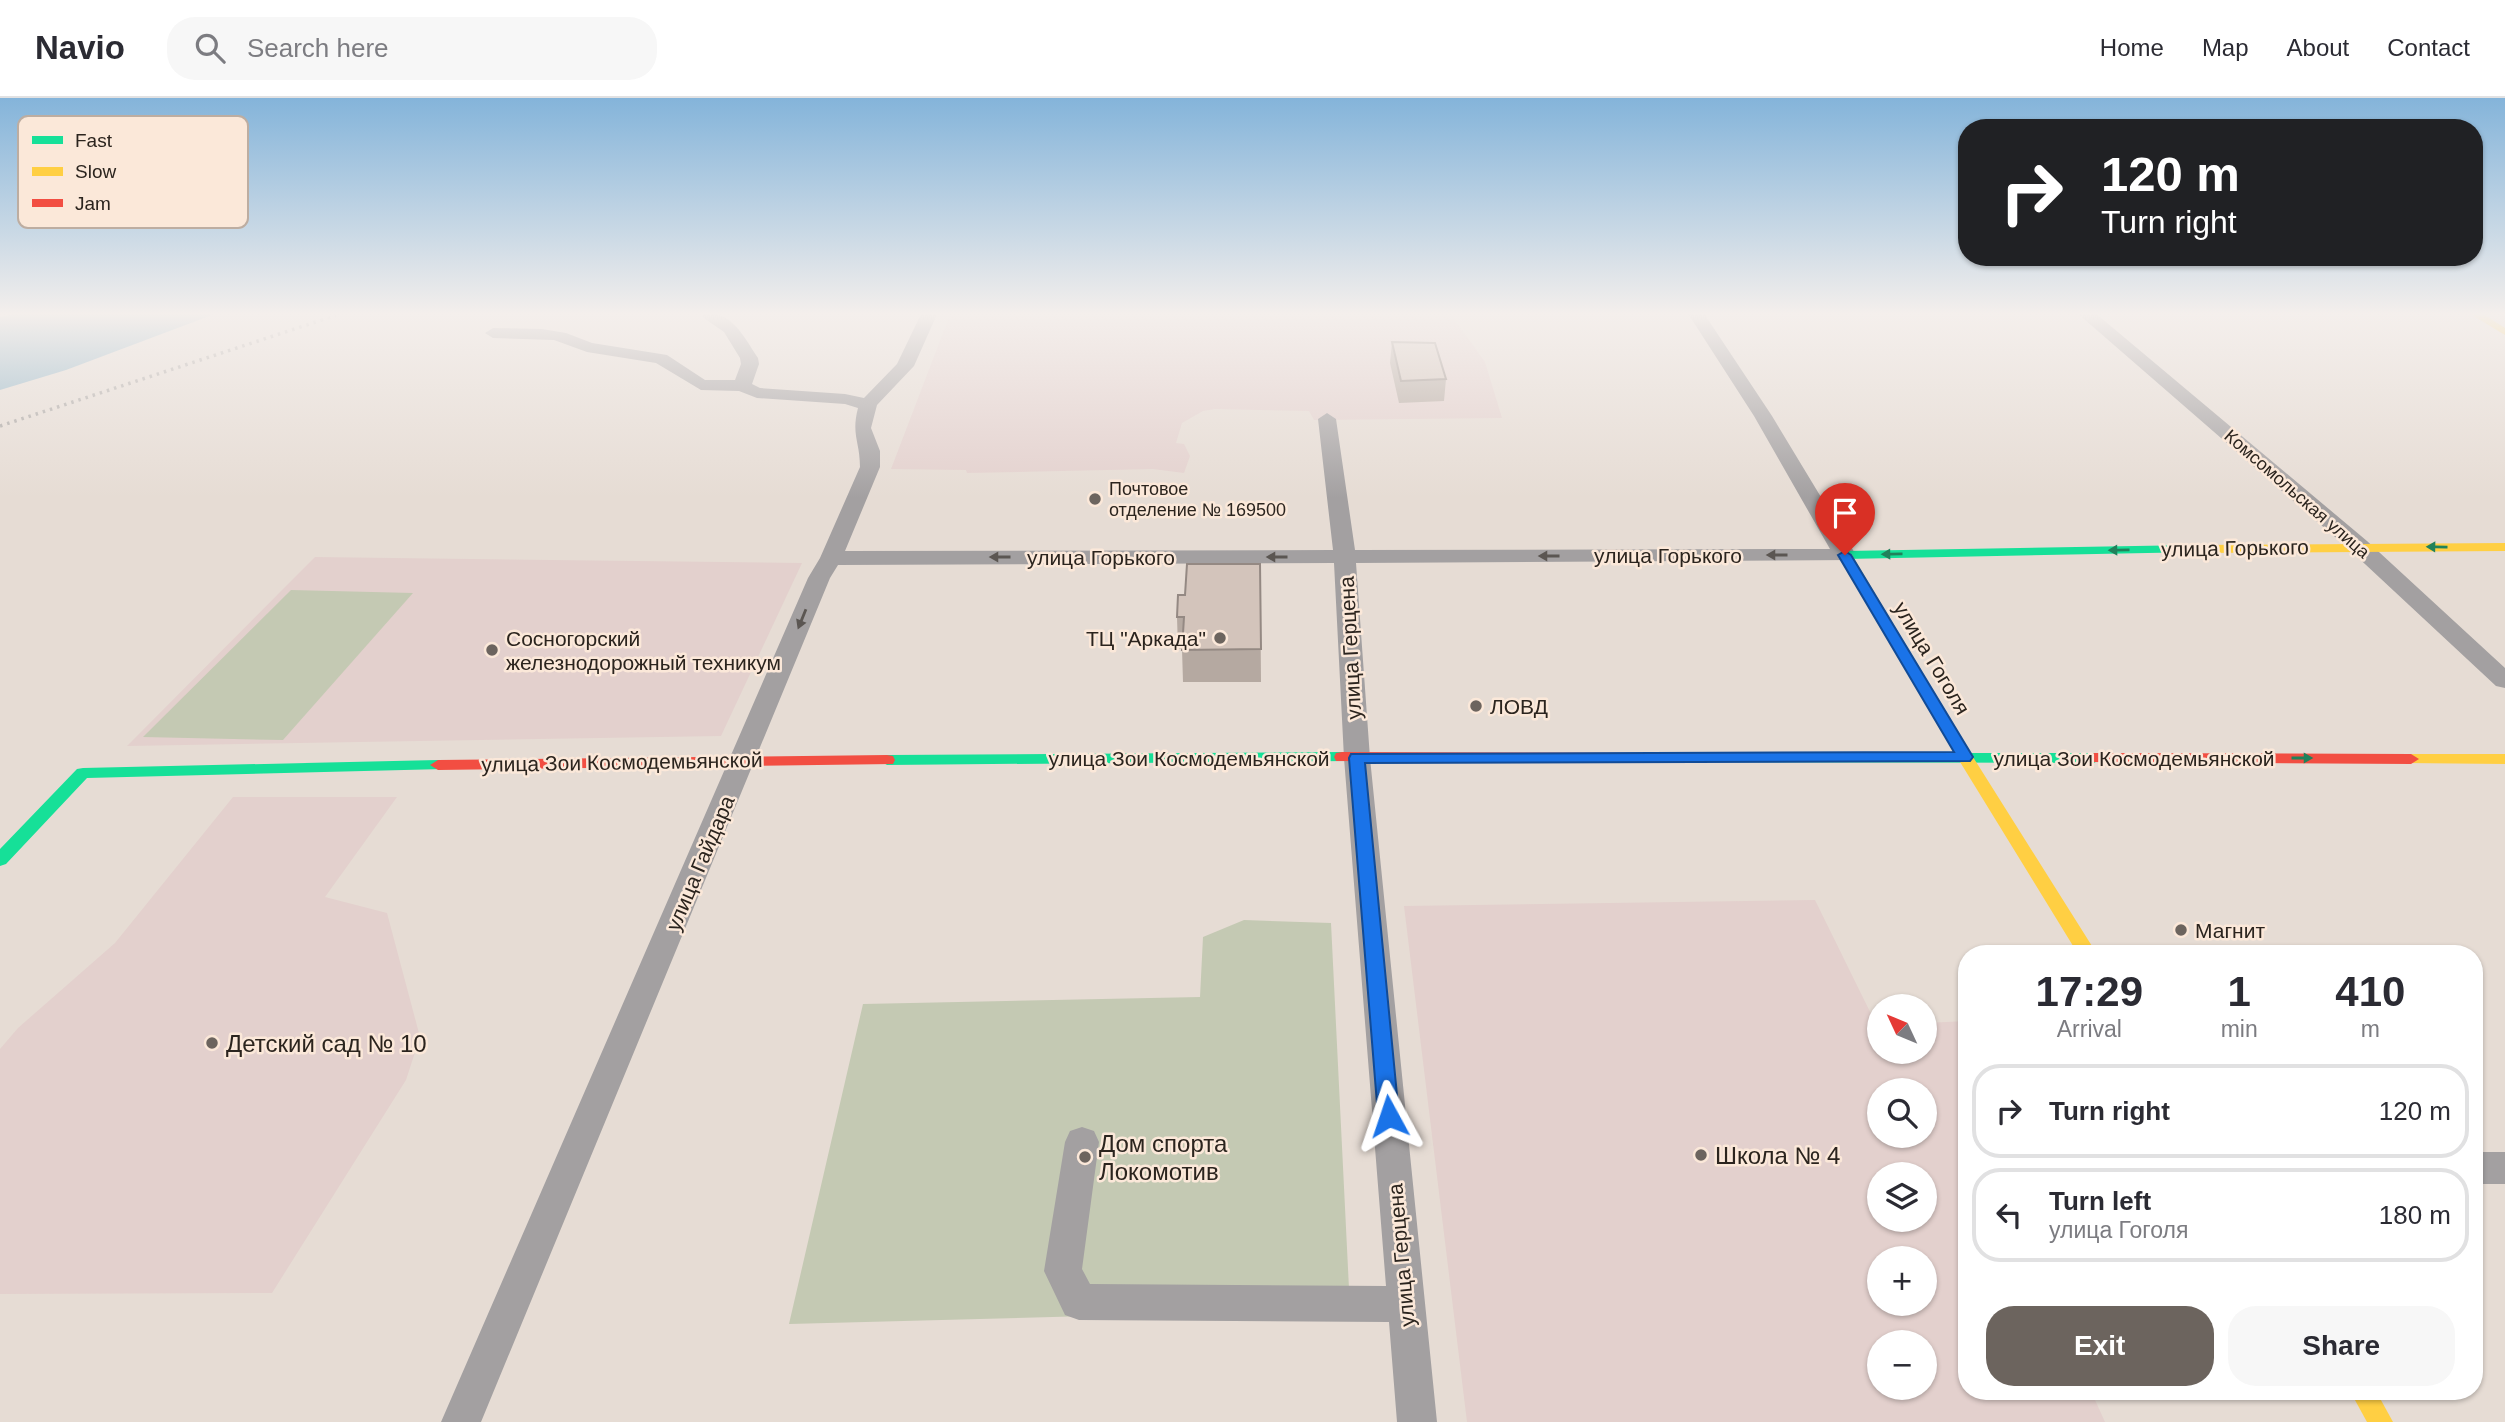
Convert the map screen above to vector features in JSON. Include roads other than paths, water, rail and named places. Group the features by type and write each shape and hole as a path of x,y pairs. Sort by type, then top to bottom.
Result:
{"street":[{"path":"684,374 701,385 742,386 770,395 845,399 868,405 881,387 896,374"},
{"path":"742,386 746,374"},
{"name":"улица Гоголя","path":"1735,374 1763,416 1965,757 2082,945"},
{"name":"Комсомольская улица","path":"2156,374 2359,546 2505,681"},
{"name":"улица Гайдара","path":"461,1422 819,578 831,558 870,467 870,451 862,428 868,405"},
{"name":"улица Герцена","path":"1327,419 1345,556 1357,758 1417,1422"},
{"name":"улица Горького","path":"831,558 1845,555 2359,546 2505,547"},
{"name":"улица Зои Космодемьянской","path":"0,860 83,773 744,760 1965,757 2505,759"},
{"path":"1082,1142 1063,1271 1079,1302 1405,1304"},
{"path":"2483,1168 2505,1168"},
{"path":"2368,1400 2381,1422"}],"water":[{"path":"0,374 54,374 0,390"}],"railway":[{"path":"0,426 158,374"}],"place":[{"name":"Почтовое отделение № 169500","path":"1095,499"},
{"name":"ТЦ \"Аркада\"","path":"1220,638"},
{"name":"Сосногорский железнодорожный техникум","path":"492,650"},
{"name":"ЛОВД","path":"1476,706"},
{"name":"Магнит","path":"2181,930"},
{"name":"Детский сад № 10","path":"212,1043"},
{"name":"Школа № 4","path":"1701,1155"},
{"name":"Дом спорта Локомотив","path":"1085,1157"}]}
